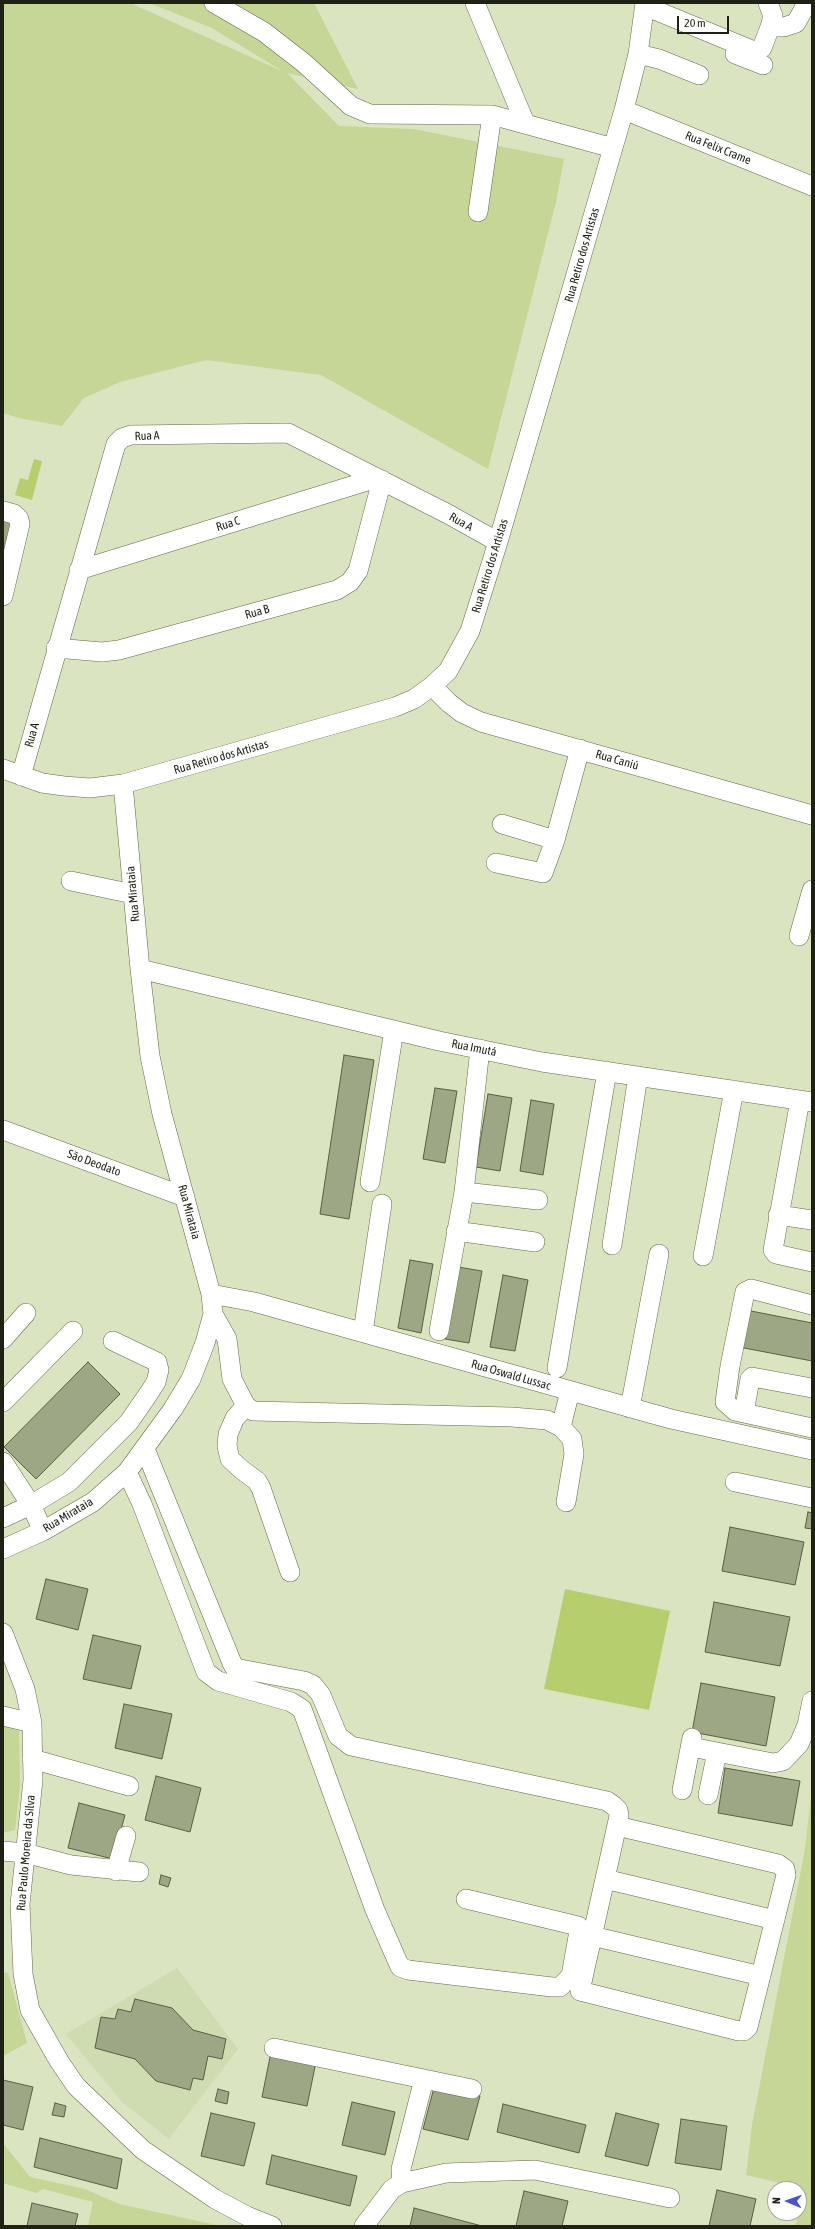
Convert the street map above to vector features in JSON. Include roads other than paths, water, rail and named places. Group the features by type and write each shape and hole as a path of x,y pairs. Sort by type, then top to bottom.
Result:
{"street":[{"path":"214,3 264,32 304,63 351,106 370,114 492,115 613,148"},
{"path":"475,3 525,123"},
{"path":"644,9 754,50 762,48 770,27 772,16 768,3"},
{"path":"770,27 784,27 796,23 807,3"},
{"path":"644,9 663,24 763,65"},
{"name":"Rua Retiro dos Artistas","path":"3,769 42,783 64,786 90,788 123,784 395,707 414,699 432,686 448,671 463,645 498,542 624,110 638,54 644,9"},
{"path":"638,54 659,59 699,75"},
{"name":"Rua Felix Crame","path":"624,110 812,186"},
{"path":"478,212 492,115"},
{"name":"Rua A","path":"21,776 56,648 116,444 122,438 131,435 288,433 380,479 498,542"},
{"name":"Rua C","path":"79,570 380,479"},
{"name":"Rua B","path":"56,648 102,652 119,650 337,590 350,582 358,571 380,479"},
{"path":"3,511 14,514 20,519 20,524 6,572 3,596"},
{"name":"Rua Caniú","path":"432,686 449,703 462,713 482,722 812,815"},
{"path":"496,863 544,873 555,840 580,750"},
{"name":"Rua Mirataia","path":"3,1549 43,1531 92,1502 127,1472 146,1449 191,1379 205,1343 213,1314 211,1294 162,1114 151,1063 140,969 123,784"},
{"path":"502,824 555,840"},
{"path":"71,881 133,894"},
{"path":"799,936 812,890"},
{"name":"Rua Imutá","path":"140,969 394,1030 542,1062 806,1101"},
{"path":"370,1182 394,1030"},
{"path":"439,1331 464,1192 480,1049"},
{"path":"557,1368 607,1071"},
{"path":"612,1246 638,1076"},
{"path":"703,1256 734,1090"},
{"path":"806,1101 778,1215 773,1250 776,1254 812,1262"},
{"name":"São Deodato","path":"3,1130 185,1197"},
{"path":"464,1192 538,1200"},
{"path":"363,1332 382,1204"},
{"path":"778,1215 812,1220"},
{"path":"456,1231 535,1242"},
{"path":"630,1408 659,1254"},
{"path":"812,1305 751,1289 745,1292 725,1393 725,1402 729,1407 744,1413 812,1428"},
{"name":"Rua Oswald Lussac","path":"211,1294 254,1302 671,1419 812,1450"},
{"path":"3,1339 26,1313"},
{"path":"213,1314 227,1339 232,1379 246,1406 253,1411 532,1418 547,1420 561,1427 572,1439 574,1454 566,1502"},
{"path":"3,1402 72,1331"},
{"path":"3,1518 31,1505 69,1482 128,1422 156,1382 159,1370 157,1362 113,1341"},
{"path":"744,1413 750,1379 752,1377 812,1388"},
{"path":"561,1427 570,1391"},
{"path":"246,1406 235,1418 228,1434 228,1452 230,1459 257,1481 261,1488 290,1572"},
{"path":"146,1449 235,1668 304,1681 313,1685 321,1695 338,1736 351,1746 607,1801 618,1810 617,1826 580,1988 581,1992 739,2031 748,2028 786,1874 782,1866 617,1826"},
{"path":"3,1462 31,1505 43,1531"},
{"path":"127,1472 142,1504 206,1672 218,1681 291,1702 302,1710 375,1910 400,1967 408,1970 552,1988 560,1987 571,1976 579,1931 578,1926 466,1899"},
{"path":"735,1482 812,1498"},
{"name":"Rua Paulo Moreira da Silva","path":"3,1633 24,1689 32,1722 33,1780 20,1904 23,1974 30,2010 59,2061 76,2086 107,2118 143,2150 215,2199 247,2216 272,2226"},
{"path":"682,1790 692,1743 717,1752 773,1763 783,1761 799,1744 807,1725 812,1701"},
{"path":"3,1716 32,1722"},
{"path":"708,1795 717,1752"},
{"path":"32,1759 129,1786"},
{"path":"116,1871 126,1836"},
{"path":"3,1851 25,1853 71,1865 116,1871 139,1872"},
{"path":"605,1879 775,1920"},
{"path":"592,1936 761,1976"},
{"path":"274,2048 472,2089"},
{"path":"402,2183 401,2169 424,2079"},
{"path":"364,2226 392,2189 402,2183 446,2173 535,2170 670,2198"}]}
